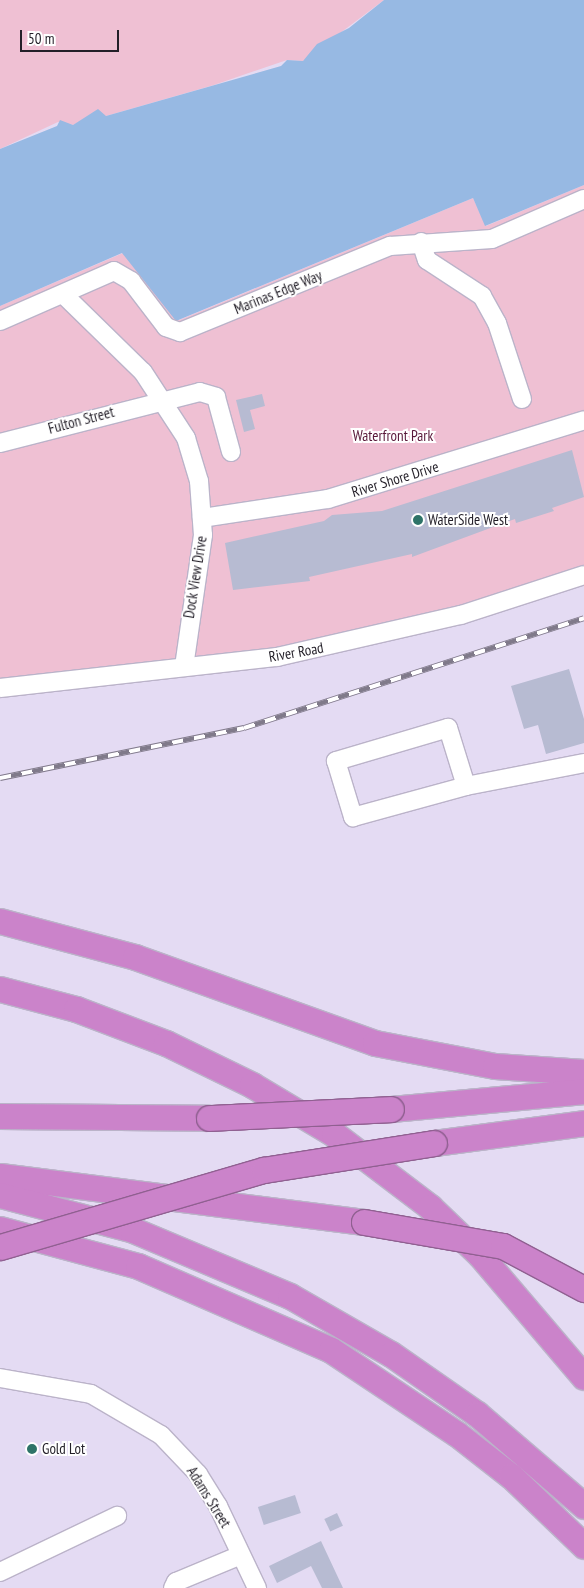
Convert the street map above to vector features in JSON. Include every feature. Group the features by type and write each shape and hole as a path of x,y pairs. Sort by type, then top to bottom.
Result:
{"highway":[{"path":"0,921 135,957 375,1043 495,1066 584,1072"},
{"path":"0,989 76,1009 166,1043 252,1085 334,1134 430,1207 480,1255 584,1376"},
{"path":"0,1116 209,1118 392,1110 584,1091"},
{"path":"0,1247 248,1174 337,1156 584,1123"},
{"path":"0,1176 364,1222 502,1246 544,1264 584,1289"},
{"path":"0,1195 133,1230 290,1296 391,1354 477,1414 584,1506"},
{"path":"0,1229 138,1266 301,1338 387,1384 511,1476 584,1546"},
{"path":"301,1338 317,1355 396,1403 478,1464 584,1565"}],"street":[{"name":"Marinas Edge Way","path":"0,321 64,296 114,271 123,273 166,327 180,332 390,246 421,242 492,239 584,200"},
{"path":"421,242 427,260 482,296 497,323 522,399"},
{"name":"Dock View Drive","path":"64,296 143,372 186,438 199,481 202,518 184,667"},
{"name":"Fulton Street","path":"0,443 200,392 216,397 231,452"},
{"name":"River Shore Drive","path":"202,518 328,499 584,420"},
{"name":"River Road","path":"0,688 277,656 381,635 584,575"},
{"path":"466,786 448,728 336,761 353,817 466,786 584,763"},
{"name":"Adams Street","path":"0,1378 34,1380 91,1394 146,1424 198,1474 257,1588"},
{"path":"0,1572 117,1516"},
{"path":"173,1588 176,1582 241,1554"}],"green space":[{"path":"0,0 384,0 303,61 287,60 214,85 106,116 96,114 73,125 58,122 0,149"},
{"name":"Waterfront Park","path":"584,185 584,575 277,657 0,689 0,306 123,253 177,321 473,198 486,226"}],"water":[{"path":"384,0 584,0 584,185 485,226 473,198 176,321 122,253 0,306 0,149 57,126 60,120 73,125 98,109 106,116 281,66 287,60 303,61 317,44 349,28"}],"building":[{"path":"262,394 265,406 250,410 255,429 244,432 236,400"},
{"name":"WaterSide West","path":"572,450 584,497 552,508 554,511 516,523 515,519 412,557 412,554 309,577 310,581 233,590 225,543 324,521 332,515 382,511"},
{"path":"569,669 584,719 584,743 546,754 538,725 524,729 511,686"},
{"path":"295,1495 301,1513 264,1525 258,1507"},
{"path":"337,1513 343,1526 330,1532 324,1519"},
{"path":"321,1541 343,1588 322,1588 311,1566 277,1583 269,1566"}],"railway":[{"path":"0,778 244,728 584,618"}],"place":[{"name":"WaterSide West","path":"418,520"},
{"name":"Gold Lot","path":"32,1449"}]}
